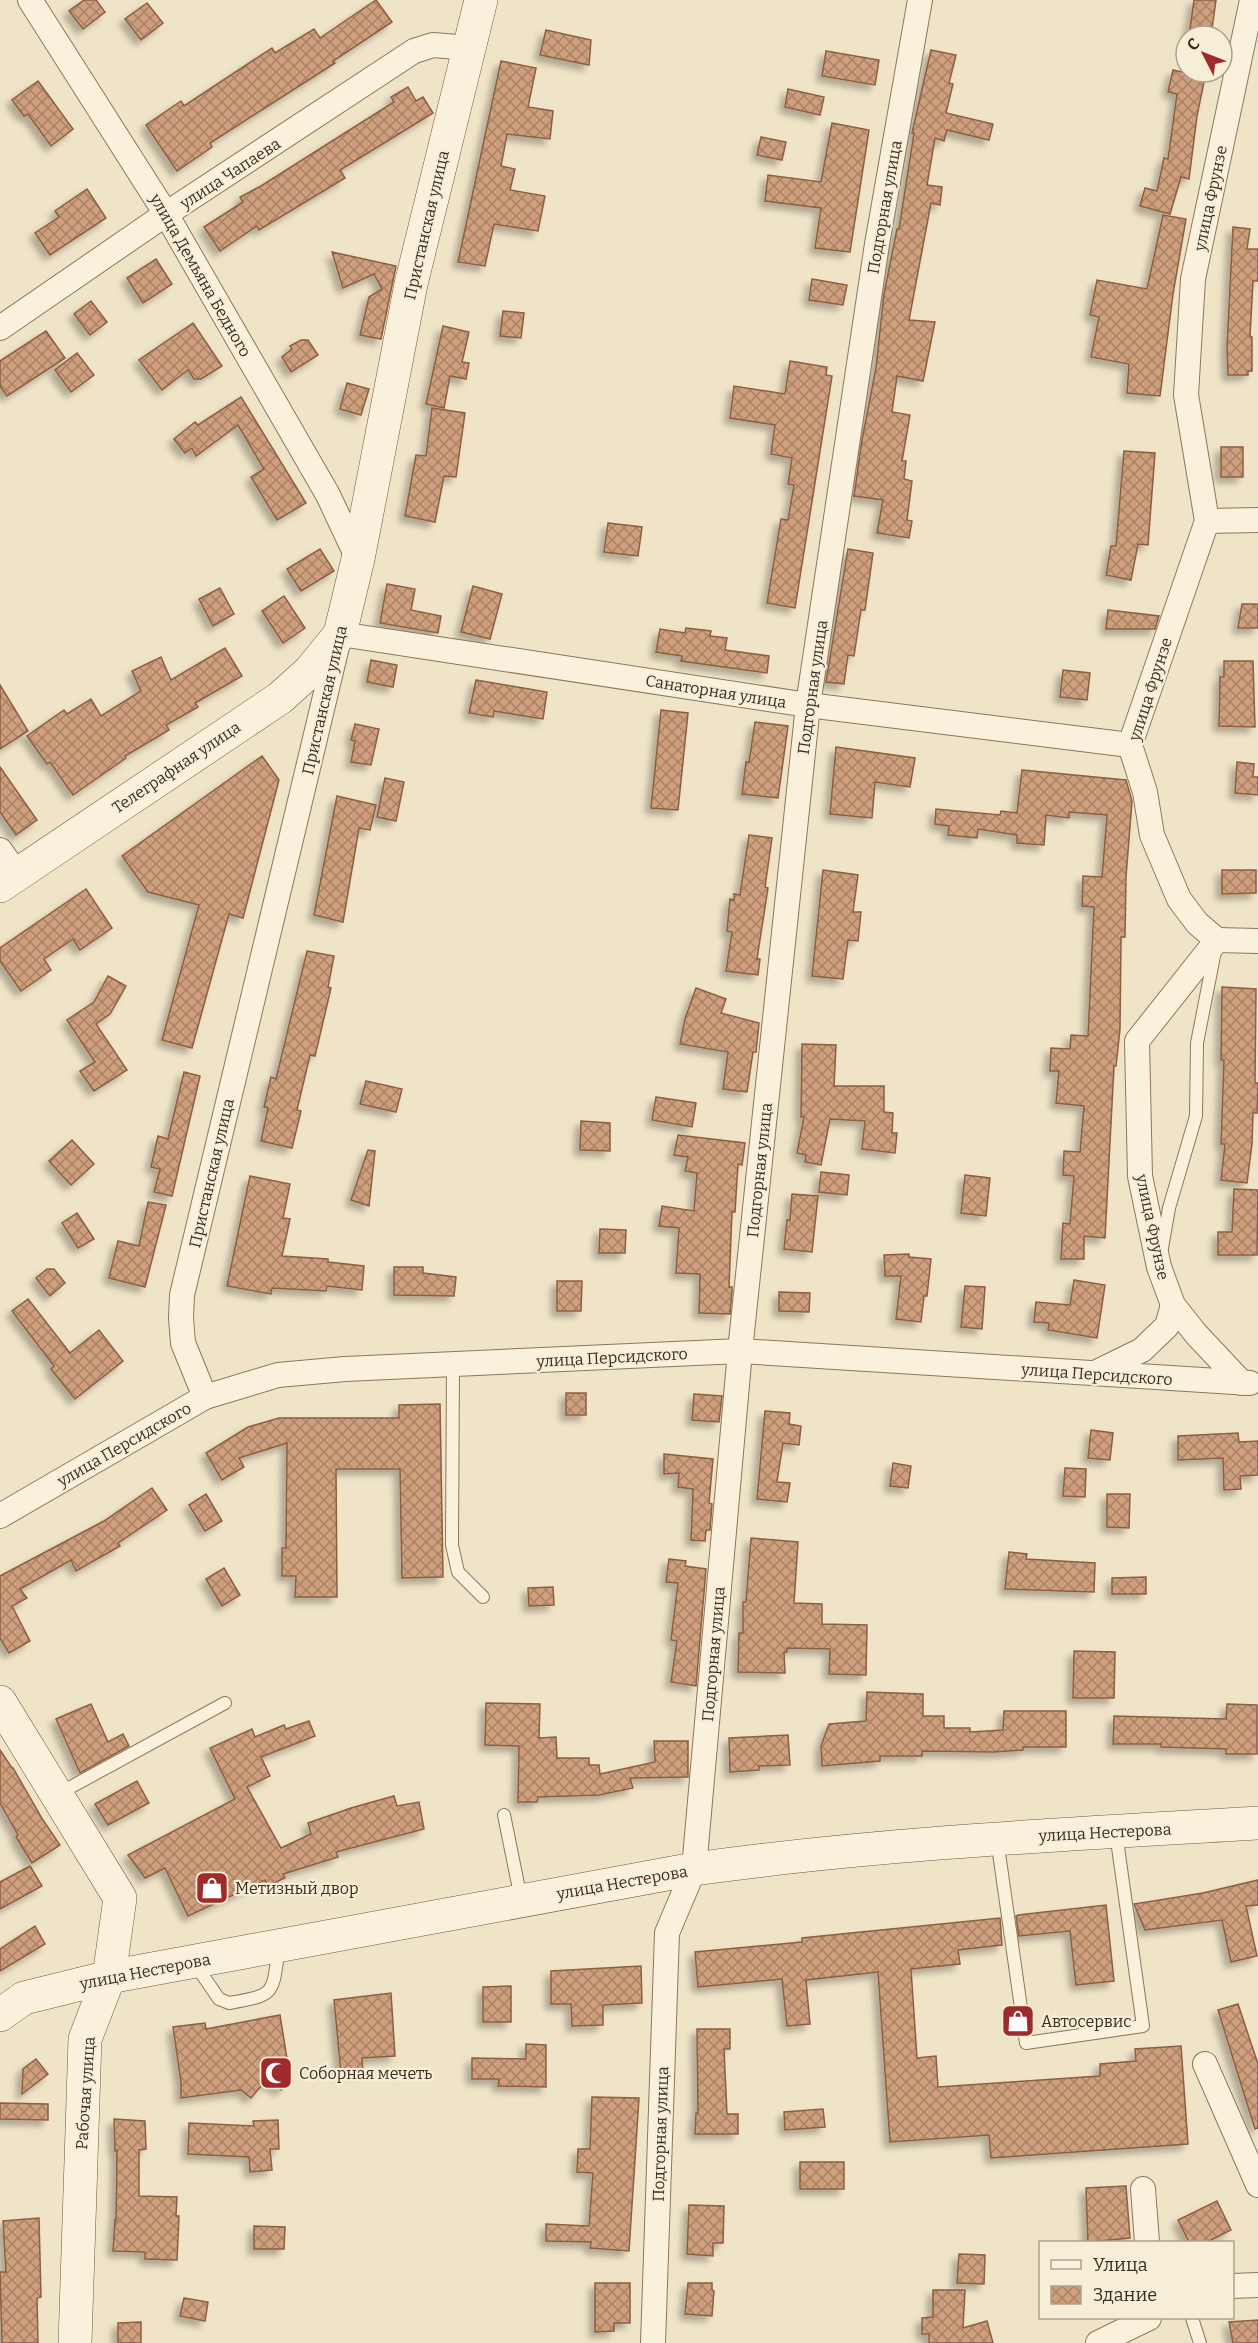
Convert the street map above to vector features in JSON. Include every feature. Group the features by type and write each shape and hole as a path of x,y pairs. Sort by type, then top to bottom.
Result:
{"street":[{"name":"улица Демьяна Бедного","path":"30,0 166,214 328,495 358,559"},
{"name":"Пристанская улица","path":"205,1397 183,1343 182,1294 358,559 411,284 482,0"},
{"name":"Подгорная улица","path":"653,2343 667,1933 694,1869 740,1351 808,705 877,244 920,0"},
{"name":"улица Фрунзе","path":"1250,1383 1196,1334 1173,1305 1159,1267 1140,1176 1137,1041 1217,940 1197,923 1179,898 1152,835 1145,792 1130,745 1207,521 1186,395 1193,279 1252,0"},
{"name":"улица Чапаева","path":"0,328 166,214 414,51 433,45 469,48"},
{"path":"1207,521 1258,520"},
{"name":"Санаторная улица","path":"340,634 808,705 1130,745"},
{"name":"Телеграфная улица","path":"6,870 280,698 310,671 340,634"},
{"path":"1217,940 1258,941"},
{"path":"1095,1374 1142,1350 1167,1326 1173,1305"},
{"name":"улица Персидского","path":"0,1516 205,1397 278,1375 345,1369 740,1351 1250,1383"},
{"name":"Рабочая улица","path":"0,1702 120,1898 109,1977 85,2039 75,2343"},
{"name":"улица Нестерова","path":"0,2015 24,1998 109,1977 694,1869 775,1858 997,1838 1258,1823"},
{"path":"1205,2064 1258,2185"},
{"path":"1143,2189 1147,2241"},
{"path":"1234,2286 1258,2285"},
{"path":"1098,2343 1147,2319"}],"lane":[{"path":"1159,1267 1169,1208 1196,1116 1197,1043 1217,940"},
{"path":"453,1364 452,1545 458,1572 483,1597"},
{"path":"58,1794 225,1703"},
{"path":"504,1815 522,1900"},
{"path":"997,1838 1026,2043 1143,2026 1115,1832"},
{"path":"194,1961 219,1999 229,2003 261,1997 268,1992 274,1981 279,1946"},
{"path":"1192,2319 1200,2343"}],"building":[{"path":"84,0 96,0 105,12 83,29 69,11"},
{"path":"376,0 392,22 333,61 335,63 210,143 212,147 177,171 146,125 181,101 184,106 272,48 275,53 314,29 320,38"},
{"path":"1194,0 1216,0 1213,24 1191,24"},
{"path":"147,3 163,23 141,40 125,19"},
{"path":"546,30 591,40 589,65 540,55"},
{"path":"931,50 956,55 949,83 953,84 946,113 993,124 989,140 947,130 944,141 935,138 927,185 942,187 940,205 931,203 909,320 935,322 923,381 897,376 892,412 910,415 902,461 906,461 904,479 912,481 907,520 912,521 909,538 877,533 883,500 854,496 876,368 884,294 897,229 899,229 914,133 912,133"},
{"path":"826,51 879,60 875,85 822,76"},
{"path":"501,61 536,68 528,107 553,111 550,139 507,134 501,166 515,169 510,190 545,196 538,231 494,224 485,266 458,262"},
{"path":"1173,70 1174,84 1204,84 1189,179 1181,177 1170,214 1140,206 1145,188 1157,191 1164,158 1168,159 1177,94 1168,92"},
{"path":"38,81 73,129 51,146 28,114 24,116 12,100"},
{"path":"408,87 416,101 423,97 433,113 340,170 345,178 259,230 257,226 220,251 204,227 243,202 240,197 394,102 391,97"},
{"path":"788,89 824,97 820,115 785,107"},
{"path":"832,123 869,130 850,252 815,248 821,208 765,201 768,175 821,182"},
{"path":"761,137 786,142 782,160 757,155"},
{"path":"87,189 106,218 50,255 35,233 59,217 55,211"},
{"path":"1163,215 1186,219 1173,294 1160,396 1127,393 1129,364 1091,357 1099,317 1090,315 1097,280 1147,289"},
{"path":"1233,227 1250,229 1247,249 1258,249 1258,281 1253,281 1250,336 1252,337 1252,371 1248,371 1248,375 1228,375 1227,348"},
{"path":"332,252 396,266 381,339 360,335 369,297 382,289 374,274 343,288"},
{"path":"156,259 172,284 143,303 127,278"},
{"path":"812,279 847,285 843,305 809,300"},
{"path":"91,301 107,322 90,335 74,314"},
{"path":"503,311 524,313 521,338 500,336"},
{"path":"193,323 222,366 201,379 194,379 188,370 162,390 139,360"},
{"path":"443,326 469,332 462,362 469,363 466,379 450,376 444,408 426,404"},
{"path":"46,331 65,358 7,396 0,386 0,361"},
{"path":"301,340 308,340 318,355 291,372 282,357 292,349 290,346"},
{"path":"77,353 94,375 71,392 55,370"},
{"path":"790,361 827,367 826,375 832,376 795,608 767,603 781,519 788,520 794,485 788,484 792,458 771,454 775,425 730,418 734,386 785,394"},
{"path":"347,383 369,389 361,415 340,409"},
{"path":"241,397 306,503 277,520 251,477 264,469 238,425 196,456 192,448 185,453 174,439 195,422 198,425"},
{"path":"432,408 465,413 456,477 444,476 435,522 405,516 416,455 426,456"},
{"path":"1221,447 1243,447 1243,477 1221,477"},
{"path":"1124,451 1155,453 1148,545 1138,544 1131,580 1106,575 1111,546 1116,546"},
{"path":"608,523 642,527 638,556 604,552"},
{"path":"320,549 334,571 301,591 287,569"},
{"path":"848,549 873,553 865,610 861,610 854,656 848,655 844,684 826,682"},
{"path":"387,584 415,589 411,610 441,616 438,633 380,623"},
{"path":"473,586 502,594 490,639 461,632"},
{"path":"220,588 234,614 213,626 199,599"},
{"path":"284,596 305,628 283,643 262,611"},
{"path":"1242,604 1258,604 1258,628 1238,628"},
{"path":"1108,610 1159,616 1155,629 1106,629"},
{"path":"686,628 711,631 710,636 727,638 725,650 769,656 767,673 681,661 682,656 656,652 660,629 685,633"},
{"path":"225,648 242,676 195,703 198,707 166,725 169,730 125,756 126,758 73,795 50,762 47,764 27,736 64,710 67,714 91,699 101,716 141,691 132,671 161,657 171,680"},
{"path":"371,660 397,665 393,687 367,682"},
{"path":"1224,661 1253,661 1255,727 1219,726 1220,677 1224,677"},
{"path":"1063,670 1090,673 1087,700 1060,697"},
{"path":"476,680 547,692 543,719 494,711 493,717 469,713"},
{"path":"0,685 28,731 0,749"},
{"path":"661,710 688,713 678,810 651,808"},
{"path":"755,722 788,726 778,798 742,794"},
{"path":"355,724 379,729 371,765 351,762 355,741 351,740"},
{"path":"836,747 915,758 910,787 875,782 872,818 830,814"},
{"path":"262,756 279,780 243,918 229,914 192,1048 162,1040 199,905 148,892 122,856"},
{"path":"1237,762 1254,764 1253,777 1258,777 1258,795 1235,793"},
{"path":"0,767 37,820 16,835 0,812"},
{"path":"1022,770 1126,780 1132,801 1126,877 1125,937 1121,937 1120,1029 1116,1066 1114,1066 1105,1238 1084,1236 1084,1259 1061,1259 1063,1223 1070,1224 1074,1176 1063,1175 1064,1151 1080,1152 1084,1106 1056,1103 1059,1071 1050,1071 1051,1048 1070,1049 1071,1035 1088,1036 1094,907 1082,906 1083,876 1102,877 1107,815 1069,812 1069,818 1046,815 1044,845 1017,843 1017,835 978,829 977,838 948,835 949,826 935,824 936,809 1000,815 1001,811 1017,813"},
{"path":"385,778 404,782 396,821 377,817"},
{"path":"337,796 376,805 370,830 359,828 343,922 314,915"},
{"path":"749,835 772,838 765,887 768,888 757,959 760,959 758,975 726,971 732,932 727,931 730,899 734,900 734,894 740,895"},
{"path":"823,870 858,875 853,912 861,912 858,941 848,940 843,979 812,976"},
{"path":"1222,870 1256,870 1256,893 1222,894"},
{"path":"86,889 112,928 80,950 73,939 44,959 51,970 21,991 0,961 0,948"},
{"path":"307,951 334,956 328,987 331,988 315,1056 310,1055 297,1110 301,1111 292,1148 261,1141 268,1108 264,1107 271,1077 276,1079"},
{"path":"108,976 126,986 110,1014 96,1024 127,1070 94,1091 80,1071 95,1062 67,1020 94,1002"},
{"path":"1222,987 1256,989 1257,1113 1253,1113 1247,1183 1221,1180 1225,1144 1221,1144 1224,1060 1221,1060"},
{"path":"696,988 726,999 721,1013 759,1023 756,1052 753,1052 747,1092 723,1089 728,1052 680,1044 685,1019"},
{"path":"802,1044 836,1045 834,1086 884,1086 884,1112 893,1113 892,1133 897,1133 895,1153 862,1149 865,1121 830,1119 821,1165 805,1162 806,1155 797,1153 804,1117 801,1117"},
{"path":"184,1072 200,1076 172,1196 154,1192 160,1169 151,1167 158,1136 168,1139"},
{"path":"366,1081 402,1089 396,1112 360,1104"},
{"path":"656,1097 696,1103 692,1127 652,1120"},
{"path":"581,1121 610,1123 610,1151 580,1150"},
{"path":"678,1135 745,1143 742,1165 738,1164 735,1212 732,1212 730,1314 699,1313 700,1274 676,1273 679,1228 659,1226 662,1206 694,1211 697,1173 685,1171 688,1157 674,1155"},
{"path":"72,1140 94,1164 71,1185 49,1161"},
{"path":"368,1150 375,1151 369,1206 351,1200"},
{"path":"821,1172 849,1175 847,1195 819,1192"},
{"path":"965,1175 990,1178 986,1216 961,1213"},
{"path":"250,1176 290,1184 283,1218 290,1219 282,1256 328,1259 328,1262 364,1266 362,1290 327,1286 326,1291 272,1288 271,1294 227,1286"},
{"path":"1234,1189 1258,1190 1257,1255 1218,1255 1218,1232 1232,1232"},
{"path":"792,1194 818,1196 812,1252 784,1249"},
{"path":"148,1202 166,1205 145,1287 109,1278 118,1241 139,1246"},
{"path":"77,1213 94,1239 78,1248 62,1223"},
{"path":"600,1229 626,1230 625,1253 599,1253"},
{"path":"909,1254 909,1257 931,1259 927,1296 924,1296 921,1322 896,1319 901,1276 885,1276 884,1255"},
{"path":"394,1267 423,1267 423,1273 456,1277 454,1296 394,1295"},
{"path":"47,1269 54,1269 65,1283 50,1296 36,1278"},
{"path":"1074,1280 1105,1285 1097,1338 1048,1330 1049,1323 1034,1322 1036,1302 1070,1305"},
{"path":"557,1281 582,1281 581,1311 557,1311"},
{"path":"965,1286 985,1287 982,1329 961,1327"},
{"path":"779,1292 810,1293 809,1312 779,1311"},
{"path":"28,1299 70,1353 99,1330 123,1361 75,1399 51,1369 54,1366 12,1311"},
{"path":"566,1393 586,1393 586,1415 566,1415"},
{"path":"694,1394 722,1396 719,1422 692,1420"},
{"path":"440,1404 443,1577 402,1578 400,1469 336,1469 337,1597 295,1597 296,1576 282,1576 282,1548 286,1548 287,1443 239,1458 244,1467 222,1480 206,1453 248,1427 279,1418 399,1418 399,1405"},
{"path":"765,1411 790,1413 789,1424 801,1426 799,1445 783,1443 777,1482 790,1483 787,1502 757,1499"},
{"path":"1091,1430 1113,1433 1110,1460 1088,1458"},
{"path":"1238,1433 1239,1442 1258,1441 1258,1475 1240,1476 1241,1489 1224,1490 1223,1458 1178,1460 1178,1436"},
{"path":"664,1454 713,1459 709,1503 712,1504 710,1530 706,1530 705,1541 691,1540 693,1489 678,1487 679,1473 664,1474"},
{"path":"893,1463 911,1466 908,1488 890,1486"},
{"path":"1065,1468 1086,1469 1085,1497 1063,1496"},
{"path":"152,1488 167,1510 118,1543 120,1546 76,1571 71,1560 20,1589 27,1598 12,1606 30,1641 9,1653 0,1638 0,1576 104,1521"},
{"path":"206,1494 222,1521 205,1531 189,1505"},
{"path":"1107,1494 1130,1494 1129,1528 1107,1527"},
{"path":"751,1538 798,1542 794,1603 822,1604 822,1624 867,1625 866,1675 829,1674 830,1649 787,1648 787,1652 784,1652 785,1673 738,1672 739,1633 743,1633 743,1602 746,1602"},
{"path":"1009,1552 1027,1554 1026,1559 1095,1563 1094,1592 1005,1589"},
{"path":"669,1559 686,1561 685,1566 706,1569 696,1686 671,1682 677,1641 671,1640 678,1583 666,1582"},
{"path":"224,1568 240,1595 222,1606 206,1579"},
{"path":"1146,1577 1146,1594 1112,1594 1112,1578"},
{"path":"553,1587 554,1605 529,1606 528,1588"},
{"path":"1074,1651 1115,1652 1114,1698 1073,1698"},
{"path":"867,1692 923,1694 923,1716 944,1716 944,1728 970,1728 970,1732 1003,1730 1004,1711 1066,1711 1066,1747 1023,1747 1023,1750 993,1752 922,1751 922,1756 880,1756 880,1761 822,1766 821,1746 829,1724 866,1721"},
{"path":"486,1703 540,1704 539,1738 556,1737 557,1758 589,1758 589,1765 599,1765 600,1774 655,1762 654,1741 688,1741 688,1777 630,1778 633,1788 599,1795 538,1797 537,1802 518,1802 519,1746 485,1745"},
{"path":"91,1704 108,1742 123,1734 129,1746 80,1773 56,1719"},
{"path":"1227,1704 1257,1705 1257,1754 1226,1754 1226,1749 1161,1747 1161,1744 1113,1744 1114,1716 1226,1719"},
{"path":"309,1721 315,1736 261,1757 270,1776 247,1787 281,1848 311,1834 308,1823 394,1796 397,1806 419,1802 424,1829 336,1852 338,1857 283,1874 285,1878 267,1886 265,1880 188,1916 165,1868 145,1878 128,1855 235,1799 210,1748 252,1729 255,1737 284,1725 286,1729"},
{"path":"788,1735 790,1765 759,1766 759,1770 730,1772 729,1738"},
{"path":"0,1750 60,1845 32,1863 16,1837 18,1835 0,1803"},
{"path":"137,1781 149,1803 108,1825 95,1804"},
{"path":"30,1866 42,1886 0,1909 0,1882"},
{"path":"1258,1880 1258,1905 1246,1906 1257,1956 1231,1962 1222,1920 1145,1930 1134,1904 1203,1893"},
{"path":"1106,1905 1114,1981 1076,1985 1070,1931 1019,1936 1016,1916 1018,1915"},
{"path":"1000,1918 1002,1945 958,1950 960,1964 911,1969 917,2058 936,2056 938,2087 1100,2076 1100,2064 1136,2061 1135,2049 1181,2046 1188,2144 991,2158 989,2135 890,2142 878,1972 806,1980 810,2024 787,2026 782,1979 698,1987 695,1952 802,1942 802,1938"},
{"path":"35,1926 45,1944 0,1971 0,1949"},
{"path":"641,1966 642,2003 603,2005 603,2025 572,2026 571,2004 551,2004 551,1971"},
{"path":"511,1986 511,2022 483,2022 483,1987"},
{"path":"391,1993 395,2056 362,2058 363,2071 341,2073 334,2000"},
{"path":"1238,2004 1258,2064 1258,2128 1255,2129 1218,2010"},
{"path":"280,2015 290,2077 281,2090 265,2081 251,2098 241,2090 181,2098 173,2027 205,2023 206,2029"},
{"path":"697,2029 730,2029 730,2049 724,2049 727,2114 738,2114 738,2134 695,2134 696,2113 698,2113"},
{"path":"526,2044 546,2045 546,2087 498,2086 499,2079 472,2079 472,2058 526,2059"},
{"path":"36,2059 48,2074 22,2094 23,2069"},
{"path":"592,2097 639,2098 629,2251 590,2248 591,2242 546,2241 546,2224 589,2226 593,2173 577,2172 578,2149 590,2149"},
{"path":"0,2103 48,2104 48,2120 0,2119"},
{"path":"823,2109 825,2127 785,2130 784,2112"},
{"path":"114,2119 145,2121 146,2149 139,2150 139,2196 177,2197 176,2216 179,2216 177,2260 145,2259 145,2252 113,2251 116,2221 117,2150 115,2151"},
{"path":"278,2120 279,2149 270,2149 272,2170 250,2172 249,2157 188,2154 189,2123 254,2126 253,2121"},
{"path":"800,2162 844,2162 844,2189 800,2189"},
{"path":"1126,2186 1130,2238 1088,2241 1086,2188"},
{"path":"1217,2201 1231,2230 1209,2241 1188,2241 1178,2220"},
{"path":"689,2205 724,2206 723,2243 713,2243 713,2256 687,2254"},
{"path":"39,2218 41,2297 37,2298 38,2343 2,2343 0,2272 6,2272 3,2221"},
{"path":"254,2226 285,2227 284,2249 254,2249"},
{"path":"959,2254 985,2255 984,2284 957,2283"},
{"path":"595,2283 630,2283 630,2323 614,2323 614,2331 595,2332"},
{"path":"688,2283 712,2283 714,2291 712,2316 685,2314"},
{"path":"933,2290 965,2290 963,2328 987,2321 993,2343 929,2343 929,2334 922,2334 922,2318 933,2317"},
{"path":"184,2298 208,2302 205,2321 180,2316"},
{"path":"1258,2320 1258,2343 1233,2343 1229,2322"},
{"path":"141,2322 141,2343 118,2343 118,2323"}],"place":[{"name":"Метизный двор","path":"212,1888"},
{"name":"Автосервис","path":"1018,2021"},
{"name":"Соборная мечеть","path":"276,2073"}]}
